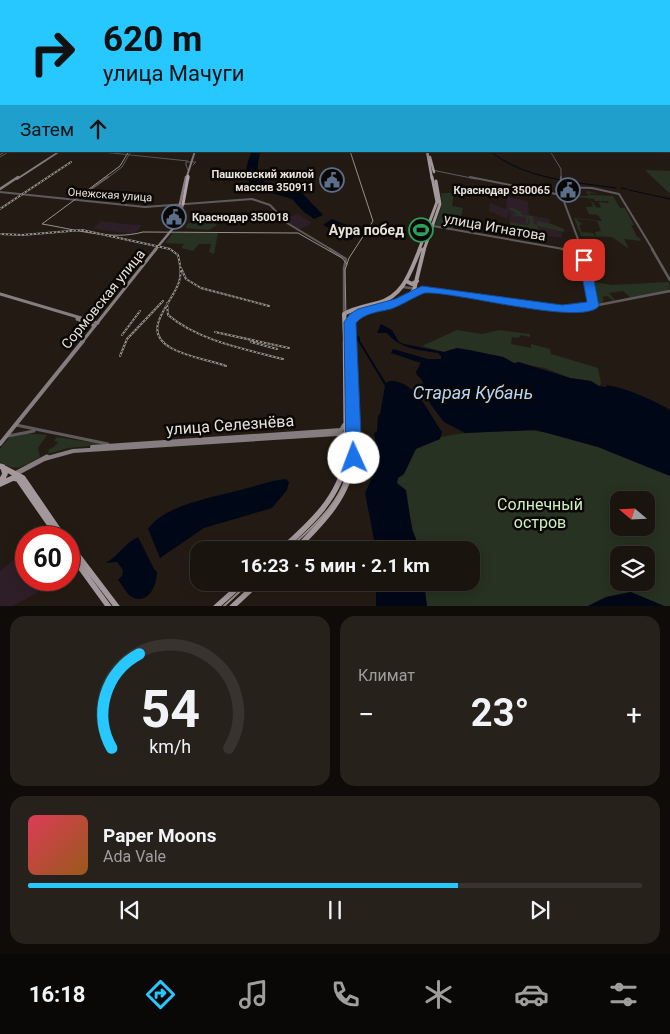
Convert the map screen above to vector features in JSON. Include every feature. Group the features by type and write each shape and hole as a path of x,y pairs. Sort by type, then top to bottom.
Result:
{"highway":[{"name":"Сормовская улица","path":"182,204 188,176"}],"main road":[{"path":"0,190 58,152"},
{"name":"Сормовская улица","path":"0,445 180,221 190,161 194,152"},
{"path":"344,317 349,318 354,312 399,302 408,297 416,287 440,201 428,152"},
{"name":"Сормовская улица","path":"188,176 189,166"},
{"path":"344,317 386,301 403,287 437,206 432,170"},
{"name":"Сормовская улица","path":"0,445 175,226 182,204"},
{"path":"412,269 416,265 420,268"},
{"path":"406,281 415,284 418,279"},
{"path":"0,294 96,324"},
{"path":"0,294 96,324"},
{"path":"304,541 319,525 343,494 352,473 354,458 350,322 354,312"},
{"path":"91,321 102,316"},
{"path":"344,317 350,322"},
{"path":"291,541 305,528 331,496 344,472 346,421 344,317"},
{"path":"79,320 82,341"},
{"name":"улица Селезнёва","path":"13,472 63,452 341,430 346,421"},
{"name":"улица Селезнёва","path":"0,483 7,480 13,472 45,456 60,451 101,445 111,447 353,433"},
{"path":"337,434 342,436 346,443"},
{"path":"1,466 23,478 56,526"},
{"path":"0,483 5,474 1,466"},
{"path":"23,478 28,466"},
{"path":"7,480 16,478 19,480 51,526"},
{"path":"80,558 117,606"},
{"path":"80,567 109,606"},
{"path":"216,606 234,591"},
{"path":"232,606 249,591"}],"street":[{"path":"101,152 196,162 189,166 177,161"},
{"path":"126,155 129,152"},
{"path":"551,152 561,169 559,187 583,253 593,306"},
{"path":"76,200 122,167 130,155"},
{"path":"432,170 556,193 562,196"},
{"path":"559,187 592,188 619,194 670,280"},
{"name":"Онежская улица","path":"0,190 145,207 248,198 267,204 287,223 346,259 344,268 344,306"},
{"path":"556,193 560,191"},
{"name":"улица Игнатова","path":"433,226 583,253"},
{"path":"403,287 416,287 562,309 593,306 669,291"},
{"path":"408,297 422,289"},
{"path":"344,306 354,312"},
{"path":"344,306 344,317"},
{"name":"улица Селезнёва","path":"16,425 101,445"},
{"path":"8,436 38,430"}],"shaded area":[{"path":"507,197 528,201 529,215 549,219 551,228 561,230 562,238 538,234 538,230 510,226 509,211 507,219 489,211 490,203 506,209"},
{"path":"298,214 311,222 309,225 299,229 288,223 285,218"},
{"path":"101,221 142,225 134,234 93,229"},
{"path":"15,559 15,591 40,591 13,606 0,606 0,571"}],"green space":[{"path":"645,170 670,171 670,194"},
{"path":"588,191 598,194 589,193 590,195 613,196 620,208 625,208 634,225 631,225 637,237 642,239 640,239 641,241 624,239 629,249 612,237 581,236 574,218 602,221 598,215 589,214 586,207 593,207 591,200 596,207 601,208 599,202 609,203 608,201 595,201 594,199 569,196 567,193 569,195 589,196 586,192","holes":["576,219 597,221 601,231 595,232 596,236 593,233 582,232 583,235 579,226 582,224"]},
{"path":"441,193 454,193 452,206 463,208 461,216 456,215 453,229 435,226 442,204"},
{"path":"508,208 521,212 522,215 533,216 534,224 537,225 537,221 552,224 564,229 564,232 538,226 538,230 510,227 510,222 528,225 530,221 528,218 528,223 526,224 526,217 511,215 517,214"},
{"path":"194,221 212,221 217,225 209,230 186,228 187,224"},
{"path":"173,233 218,233 214,254 209,252 211,244 199,244 193,251 181,248 184,244 165,243"},
{"path":"590,281 612,285 669,282 670,288 667,291 631,298 623,291 609,293 616,301 607,296 602,297 604,300 602,303 597,304 593,301"},
{"path":"457,330 482,334 499,330 530,334 530,337 520,335 519,338 512,337 511,344 531,348 531,344 550,349 551,354 598,368 601,383 599,386 591,381 570,378 545,368 514,363 503,357 452,349 444,352 422,346"},
{"name":"Солнечный остров","path":"528,430 549,433 598,447 670,476 670,606 664,606 630,592 606,597 588,606 427,606 425,591 480,591 480,541 417,541 397,483 398,478 405,471 412,454 418,447 428,441 441,437 471,433"},
{"path":"20,433 47,435 38,448 40,457 16,468 0,462 0,449 9,438"},
{"path":"57,437 101,445 68,448 48,454 49,449 58,442 54,441"}],"water":[{"path":"252,152 261,152 258,162 259,175 270,186 265,193 248,181 246,176 247,165"},
{"path":"275,189 301,192 323,215 314,219 304,212 292,199 272,193"},
{"path":"332,219 358,230 352,240 323,225"},
{"name":"Старая Кубань","path":"381,324 392,330 399,342 404,344 444,352 457,348 503,357 514,363 519,362 570,378 591,381 599,386 606,387 607,385 623,389 663,406 670,410 670,476 598,447 536,430 465,433 444,422 431,405 425,393 422,380 417,375 416,372 421,363 391,353 393,349 428,359 441,359 441,356 438,353 404,346 387,333 377,333"},
{"name":"Старая Кубань","path":"356,335 360,337 360,341 386,383 389,381 398,382 414,391 442,432 440,439 416,449 404,474 398,478 397,483 406,490 412,529 417,541 374,541 365,493 375,471 376,446 374,433 377,431 378,416 385,386 358,341 355,340"},
{"path":"286,479 289,482 287,490 272,508 204,528 160,558 148,529 166,513 178,507 206,499"},
{"path":"138,537 157,572 153,588 142,599 130,596 118,580 122,576 123,570 117,562 106,563"},
{"path":"376,591 425,591 427,606 376,606"},
{"path":"631,592 664,606 588,606 606,597"}],"waterway":[{"path":"491,152 518,168 550,178 616,188"},
{"path":"621,188 627,189"},
{"path":"629,190 670,199"}],"tram line":[{"path":"128,152 120,166 42,224 105,235 143,232 298,233 342,258 347,264"},
{"path":"347,264 373,221 350,152"},
{"path":"347,264 345,270 349,457"},
{"path":"297,541 318,521 337,498 348,471 349,457"},
{"path":"224,606 240,591"}],"railway":[{"path":"0,209 71,162"},
{"path":"0,234 22,235 82,230 170,249 178,255 180,279 167,304"},
{"path":"181,268 186,279 201,288 269,306"},
{"path":"120,356 127,339 163,301"},
{"path":"167,304 168,315 180,324 208,338 238,348 283,359"},
{"path":"167,304 160,316 158,325 158,333 162,341 177,351 226,366"},
{"path":"122,335 140,311"},
{"path":"215,332 289,348"},
{"path":"251,342 277,349"}],"place":[{"name":"Пашковский жилой массив 350911","path":"332,180"},
{"name":"Краснодар 350065","path":"568,190"},
{"name":"Краснодар 350018","path":"174,217"},
{"name":"Аура побед","path":"421,230"}],"route":[{"path":"354,458 350,322 354,317 362,312 405,300 416,291 422,289 562,309 593,306 584,260"}]}
